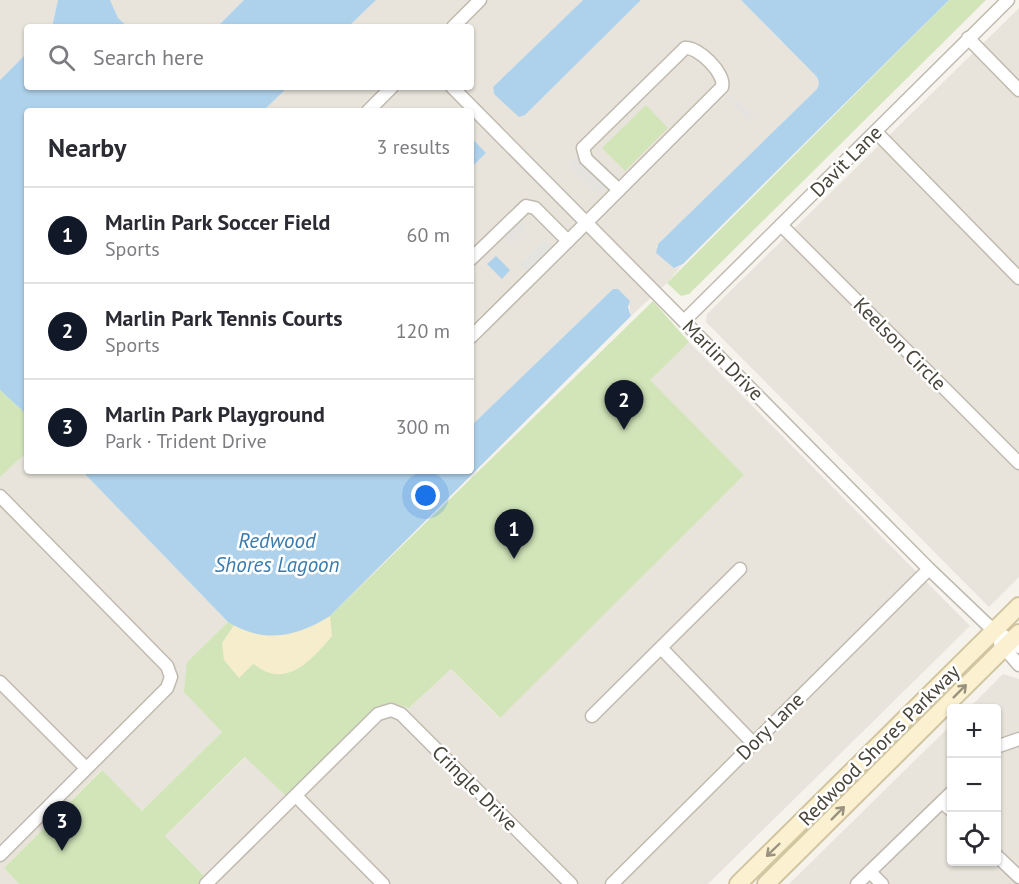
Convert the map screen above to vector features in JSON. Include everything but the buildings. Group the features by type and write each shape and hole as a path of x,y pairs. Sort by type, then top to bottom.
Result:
{"main road":[{"name":"Redwood Shores Parkway","path":"738,884 1019,606"},
{"name":"Redwood Shores Parkway","path":"766,884 1013,642"}],"street":[{"path":"456,24 480,0"},
{"name":"Davit Lane","path":"684,321 1008,0"},
{"path":"968,38 1019,90"},
{"path":"474,334 568,241 619,190 722,87 724,81 721,74 692,48 685,48 583,148 586,159 619,190"},
{"path":"371,108 389,90"},
{"name":"Marlin Drive","path":"455,90 473,108"},
{"name":"Marlin Drive","path":"474,109 929,568 994,631 1013,642 1019,665"},
{"path":"876,132 1019,278"},
{"path":"474,256 526,206 536,208 568,241"},
{"name":"Keelson Circle","path":"781,225 1019,463"},
{"path":"0,496 167,666 171,677 167,688 85,767 0,855"},
{"name":"Dory Lane","path":"612,884 929,568"},
{"path":"592,716 740,569"},
{"path":"662,649 753,743"},
{"path":"0,682 85,767"},
{"name":"Cringle Drive","path":"296,796 374,718 382,711 391,710 401,714 571,884"},
{"path":"1001,745 1019,739"},
{"path":"206,884 296,796 383,884"},
{"path":"857,884 947,806"},
{"path":"1001,860 1019,878"},
{"path":"870,872 882,884"}],"shaded area":[{"path":"0,0 58,0 53,24 24,24 24,56 0,80"},
{"path":"110,0 244,0 220,24 125,24 118,18"},
{"path":"376,0 583,0 493,87 493,92 525,115 641,0 741,0 817,77 819,83 817,89 658,244 656,247 677,268 683,264 667,283 631,316 629,304 613,289 474,423 474,165 486,153 474,140 474,108 266,108 285,90 474,90 474,24 351,24"},
{"path":"1019,8 1019,577 989,607 706,322 707,314"},
{"path":"731,95 755,118 751,122 728,98"},
{"path":"576,157 605,187 597,194 568,165"},
{"path":"519,220 527,228 511,245 503,236"},
{"path":"544,241 552,248 528,272 520,264"},
{"path":"689,342 970,626 708,884 198,884 205,877 165,836 246,757 287,797 378,706 392,703 409,708 451,669 499,718 744,475 649,380"},
{"path":"24,455 24,474 85,474 228,622 187,662 222,732 142,811 101,770 4,868 19,884 0,884 0,477"},
{"path":"1003,674 1019,679 1019,884 789,884 947,729 947,866 1001,866 1001,704 973,704"}],"green space":[{"path":"949,0 986,0 689,294 681,296 667,283"},
{"path":"646,105 668,128 625,171 602,148"},
{"path":"653,301 689,342 650,380 744,475 500,718 451,669 409,708 392,703 378,706 287,797 245,757 165,836 205,877 198,884 19,884 4,868 102,770 142,811 222,732 184,692 187,662 228,622 254,633 280,635 305,629 330,616"},
{"path":"0,390 24,412 24,455 0,477"}],"sand":[{"path":"330,616 332,636 310,660 292,671 272,674 253,664 239,678 224,660 222,643 234,625 258,634 283,634 307,628"}],"water":[{"path":"58,0 110,0 118,18 125,24 53,24"},
{"path":"244,0 376,0 351,24 220,24"},
{"path":"583,0 641,0 525,115 519,117 494,94 493,87"},
{"path":"741,0 949,0 683,264 674,268 656,253 658,244 817,89 819,83 817,77"},
{"path":"24,56 24,90 285,90 266,108 24,108 24,412 0,390 0,80"},
{"path":"474,140 486,153 474,165"},
{"path":"496,256 510,270 502,279 487,264"},
{"name":"Redwood Shores Lagoon","path":"613,289 618,289 630,301 628,307 631,316 474,472 474,423"},
{"name":"Redwood Shores Lagoon","path":"85,474 472,474 330,616 305,629 280,635 254,633 228,622"}],"place":[{"name":"Marlin Park Tennis Courts","path":"624,430"},
{"name":"Marlin Park Soccer Field","path":"514,559"},
{"name":"Marlin Park Playground","path":"62,851"}]}
